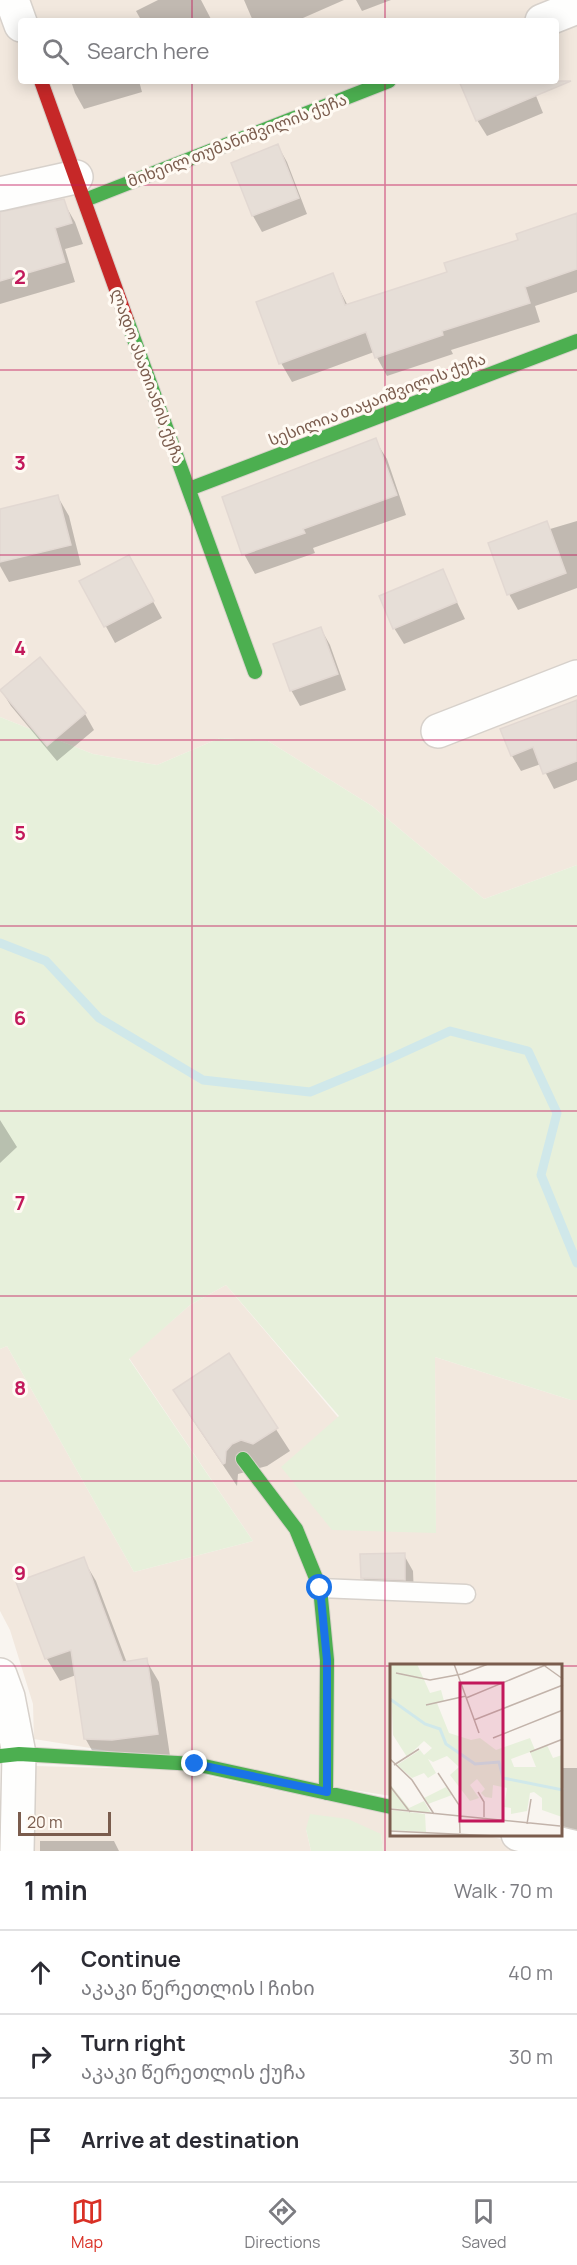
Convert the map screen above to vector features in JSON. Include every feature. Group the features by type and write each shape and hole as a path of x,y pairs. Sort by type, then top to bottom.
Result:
{"street":[{"path":"12,0 18,18"},
{"path":"550,18 577,8"},
{"name":"ლადო ასათიანის ქუჩა","path":"42,84 255,672"},
{"name":"მიხეილ თუმანიშვილის ქუჩა","path":"80,188 380,84"},
{"path":"0,194 80,188"},
{"name":"სესილია თაყაიშვილის ქუჩა","path":"189,489 577,340"},
{"path":"438,731 577,676"},
{"path":"243,1459 297,1529 320,1588 327,1660 327,1792"},
{"path":"0,1675 8,1697 17,1851"},
{"path":"10,1755 195,1764 390,1807"},
{"path":"526,1836 577,1848"}],"lane":[{"path":"320,1588 466,1594"}],"shaded area":[{"path":"0,0 577,0 577,865 484,899 372,806 268,741 220,738 157,765 93,754 0,717"},
{"path":"226,1285 436,1533 435,1357 577,1400 577,1837 562,1833 562,1664 390,1664 390,1796 34,1739 33,1704 10,1630 0,1611 0,1349 7,1346 134,1572 253,1541 129,1358 190,1305"},
{"path":"35,1766 181,1770 390,1815 390,1836 487,1836 559,1851 383,1851 381,1834 306,1829 311,1851 31,1851"}],"green space":[{"path":"0,717 93,754 157,765 220,738 268,741 372,806 484,899 577,865 577,1400 435,1357 436,1533 332,1530 281,1467 339,1416 226,1285 190,1305 129,1359 253,1541 134,1572 7,1346 0,1349"},
{"path":"310,1814 348,1819 381,1834 383,1851 311,1851 306,1829"}],"building":[{"path":"559,81 571,81 476,121 460,84 559,84"},
{"path":"278,144 299,198 252,216 231,163"},
{"path":"64,199 72,223 55,228 65,262 0,281 0,212"},
{"path":"577,213 577,269 525,287 530,303 442,331 443,335 375,358 366,332 279,364 256,302 333,273 345,305 447,272 444,263 518,240 516,234"},
{"path":"376,438 397,495 303,529 305,533 242,555 222,497"},
{"path":"58,495 71,545 0,562 0,509"},
{"path":"547,521 566,573 507,595 488,543"},
{"path":"129,555 154,601 104,627 79,581"},
{"path":"443,569 457,602 393,629 379,596"},
{"path":"321,627 338,674 290,691 273,644"},
{"path":"40,657 86,713 47,746 0,690"},
{"path":"577,700 577,761 543,774 533,747 511,756 500,729"},
{"path":"229,1353 278,1428 253,1444 241,1440 232,1444 226,1451 223,1464 173,1390"},
{"path":"405,1553 405,1580 361,1578 360,1554"},
{"path":"84,1557 123,1662 147,1658 158,1734 112,1740 84,1739 71,1650 45,1659 16,1582"}],"waterway":[{"path":"0,943 46,961 99,1018 203,1080 310,1092 450,1031 528,1051 557,1113 541,1175 577,1263"}],"traffic: fast":[{"path":"85,200 381,84"},
{"path":"127,320 255,672"},
{"path":"189,489 577,341"},
{"path":"243,1459 296,1529 320,1588 327,1660 326,1793"},
{"path":"0,1756 19,1754 195,1764 390,1807"}],"traffic: jam":[{"path":"42,84 127,320"}],"route":[{"path":"195,1764 327,1792 327,1660 320,1588"}]}
